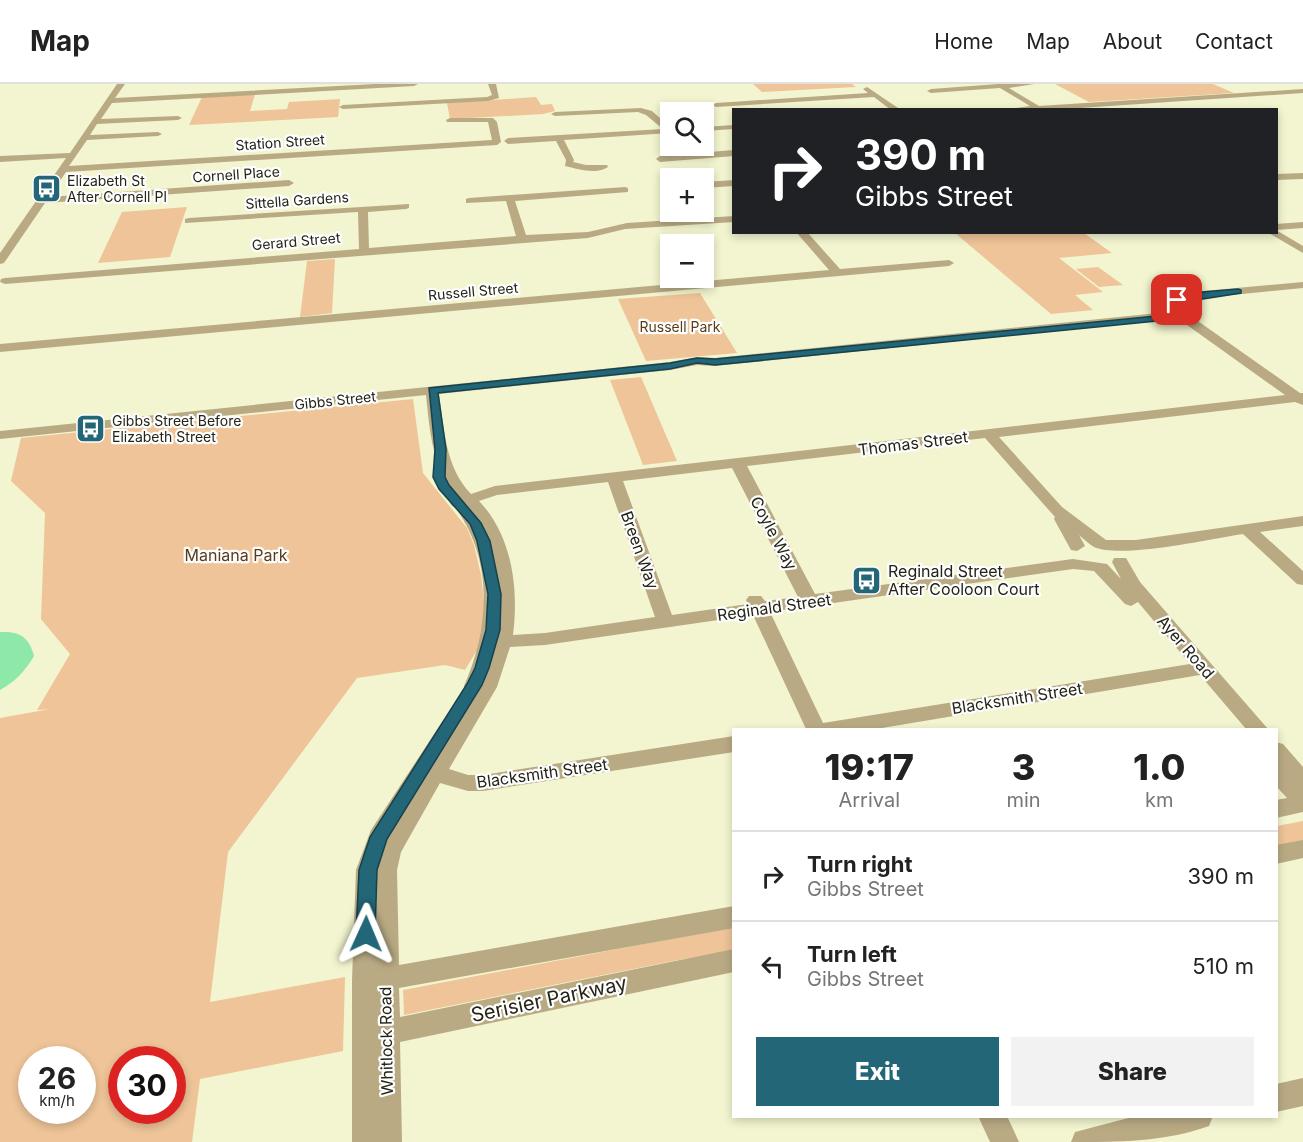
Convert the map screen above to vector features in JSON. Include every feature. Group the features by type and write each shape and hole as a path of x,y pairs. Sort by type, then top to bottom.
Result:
{"street":[{"path":"0,261 121,84"},
{"path":"110,100 414,84"},
{"path":"343,107 488,99 496,96 492,84"},
{"path":"861,84 894,108"},
{"path":"931,91 1029,84"},
{"path":"1001,86 1038,108 1303,91"},
{"path":"716,105 876,95"},
{"path":"1087,104 1094,108"},
{"path":"555,114 638,110 649,113 660,122"},
{"path":"95,122 178,118"},
{"name":"Station Street","path":"64,169 497,142 493,122 490,120 450,120"},
{"path":"714,128 732,127"},
{"path":"508,141 660,132"},
{"path":"84,138 158,134"},
{"path":"559,138 570,159 568,164 586,168 604,167"},
{"path":"660,159 732,153"},
{"path":"0,159 73,154"},
{"path":"1278,177 1303,176"},
{"name":"Cornell Place","path":"42,200 289,183"},
{"path":"714,184 732,183"},
{"path":"470,201 625,190"},
{"path":"510,198 522,238"},
{"name":"Sittella Gardens","path":"189,221 406,206"},
{"path":"363,209 364,251"},
{"name":"Gerard Street","path":"4,278 522,238 588,235 627,226 732,219"},
{"path":"1278,227 1303,225"},
{"path":"803,234 837,273"},
{"path":"1275,234 1303,250"},
{"name":"Russell Street","path":"0,348 949,263"},
{"path":"1177,314 1184,311 1175,303 1178,299 1303,285"},
{"path":"1177,314 1301,398"},
{"name":"Gibbs Street","path":"0,435 670,366 695,368 715,362 1177,314"},
{"name":"Whitlock Road","path":"388,1142 376,1034 375,979 385,870 390,851 429,771 487,687 506,594 494,531 467,504 451,479 441,449 432,390"},
{"name":"Thomas Street","path":"467,504 522,488 1301,398"},
{"path":"989,434 1056,510 1104,544 1136,545 1303,529"},
{"name":"Coyle Way","path":"738,464 808,598"},
{"name":"Breen Way","path":"614,478 664,618"},
{"path":"1056,510 1076,548"},
{"path":"1120,561 1144,553 1303,521"},
{"path":"1251,533 1303,580"},
{"name":"Reginald Street","path":"808,598 1051,558 1087,542 1104,544"},
{"name":"Ayer Road","path":"1104,544 1118,553 1133,585 1240,728"},
{"name":"Ayer Road","path":"1076,548 1081,561 1097,567 1117,582 1197,669 1257,728"},
{"name":"Reginald Street","path":"498,636 664,618 1058,565 1113,567 1120,561"},
{"path":"757,604 816,728"},
{"name":"Blacksmith Street","path":"836,728 1197,669"},
{"name":"Blacksmith Street","path":"429,771 468,783 498,782 732,744"},
{"path":"1278,752 1303,781"},
{"path":"1278,773 1303,803 1278,809"},
{"path":"1278,855 1303,849"},
{"path":"375,979 416,975 732,917"},
{"name":"Serisier Parkway","path":"376,1034 732,960"},
{"name":"Whitlock Road","path":"366,1142 376,1034"},
{"path":"1278,1098 1303,1092"},
{"path":"993,1118 1005,1142"},
{"path":"1085,1142 1190,1118"}],"green space":[{"path":"753,84 852,84 856,87 762,92"},
{"path":"1055,84 1213,84 1234,93 1089,102"},
{"path":"255,94 250,111 287,109 289,102 340,99 338,117 189,125 202,97"},
{"path":"536,97 541,105 552,104 555,111 543,114 450,119 447,103"},
{"path":"187,207 170,257 98,263 122,212"},
{"path":"956,234 1085,234 1112,253 1059,258 1103,292 1075,295 1093,310 1051,314"},
{"path":"335,259 332,313 300,317 307,261"},
{"path":"1098,267 1123,285 1099,287 1076,269"},
{"name":"Russell Park","path":"700,293 737,353 646,361 618,299"},
{"path":"641,377 677,461 643,465 610,380"},
{"name":"Maniana Park","path":"413,399 423,473 467,528 474,545 481,575 485,610 477,650 465,670 445,665 357,678 228,852 210,1002 345,977 343,1051 200,1079 192,1142 0,1142 0,718 50,709 37,710 70,654 41,619 45,513 11,481 21,438"},
{"path":"1303,821 1303,841 1278,847 1278,826"},
{"path":"732,927 732,951 404,1015 403,990"}],"shaded area":[{"path":"0,632 23,636 34,656 20,675 0,690"}],"place":[{"name":"Elizabeth St After Cornell Pl","path":"46,188"},
{"name":"Gibbs Street Before Elizabeth Street","path":"91,428"},
{"name":"Reginald Street After Cooloon Court","path":"867,580"}],"route":[{"path":"366,934 368,870 379,837 474,685 482,668 493,630 494,594 484,541 475,523 443,486 439,477 441,449 432,390 670,366 697,360 715,362 1167,317 1174,316 1174,312 1165,301 1167,298 1238,291 1177,300"}]}
